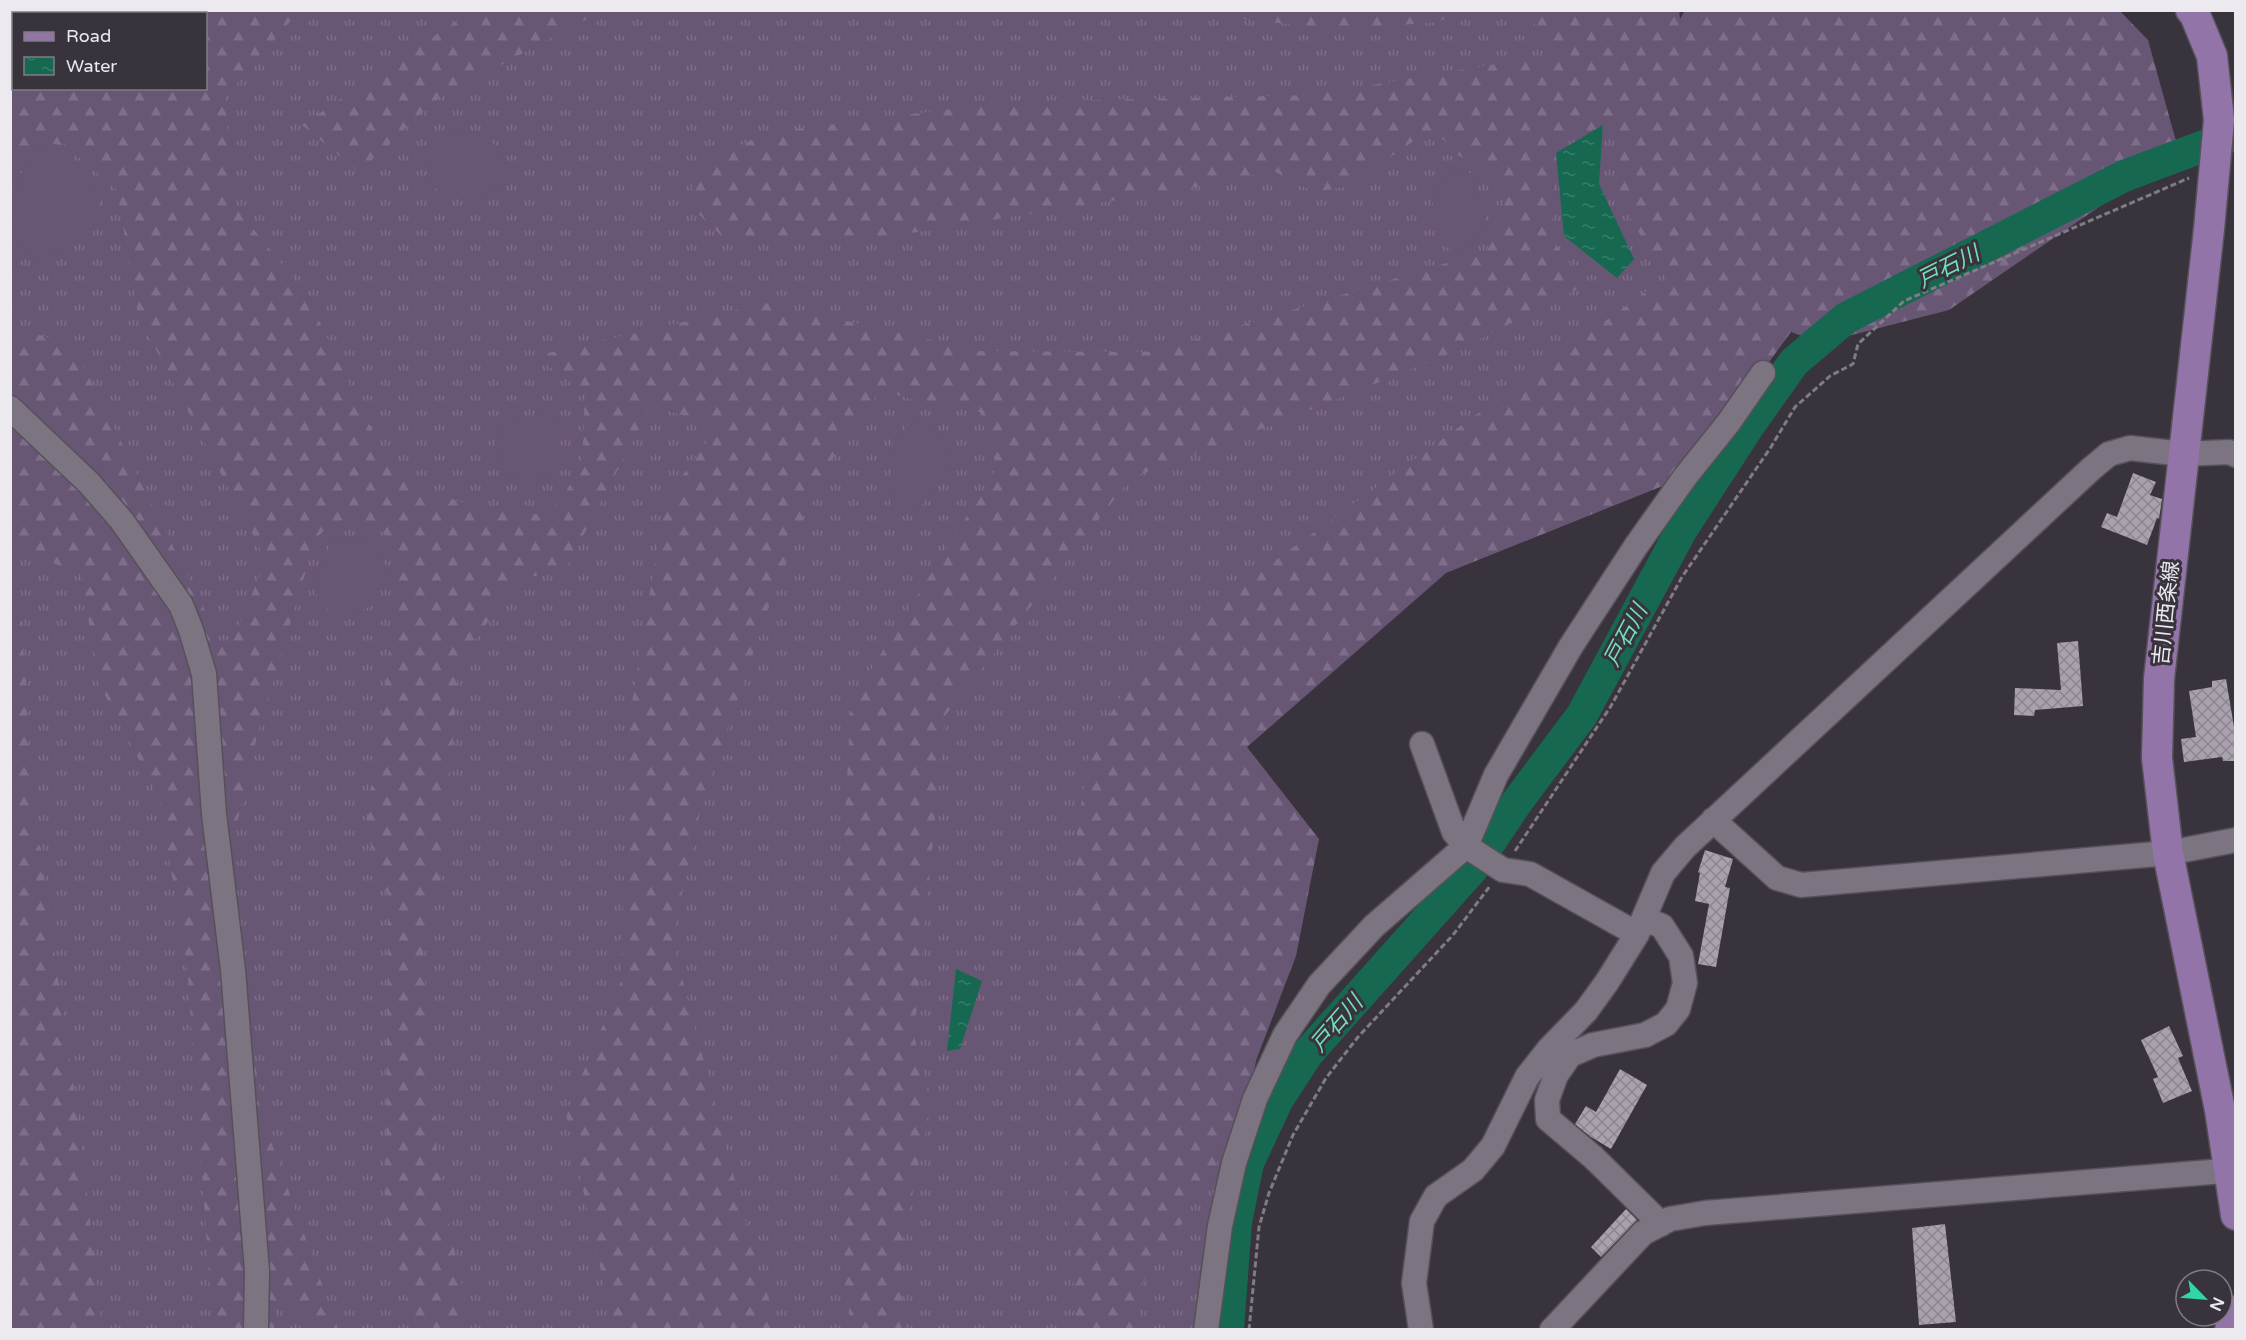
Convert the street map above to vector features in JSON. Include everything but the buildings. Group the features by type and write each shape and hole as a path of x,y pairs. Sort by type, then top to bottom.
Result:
{"main road":[{"name":"吉川西条線","path":"2195,12 2212,56 2219,120 2159,680 2157,758 2168,853 2232,1171 2235,1215"},
{"path":"2230,1329 2235,1311"}],"street":[{"path":"1206,1329 1220,1226 1234,1163 1255,1099 1285,1035 1319,985 1374,926 1466,846 1496,775 1571,646 1684,477 1729,422 1763,373"},
{"path":"10,408 89,483 122,521 181,605 204,674 214,814 233,970 257,1271 256,1329"},
{"path":"1421,1329 1414,1283 1422,1221 1436,1196 1473,1170 1493,1146 1527,1077 1549,1049 1586,1011 1607,982 1641,927 1663,873 1685,847 2109,454 2130,448 2183,454 2229,452 2235,455"},
{"path":"1422,744 1454,832 1466,846 1503,870 1530,874 1641,927 1662,926 1681,956 1685,983 1678,1009 1666,1024 1645,1035 1593,1045 1570,1055 1556,1076 1547,1100 1548,1119 1593,1157 1661,1224"},
{"path":"1713,820 1777,878 1801,885 2168,853 2235,840"},
{"path":"1552,1329 1643,1233 1670,1219 1705,1213 2232,1171"}],"path":[{"path":"1249,1329 1259,1227 1269,1193 1293,1135 1326,1078 1358,1037 1453,935 1503,870 1611,706 1682,577 1795,407 1830,376 1853,364 1858,344 1904,301 2215,167"}],"green space":[{"path":"473,10 602,11 434,101 359,172 302,125"},
{"path":"1463,10 1438,22 1338,30 1193,13 1148,11"},
{"path":"1679,10 1680,19 1685,10 2119,10 2148,40 2179,152 1949,310 1821,343 1791,332 1685,477 1446,573 1247,747 1319,839 1296,956 1215,1168 1137,1292 1141,1329 1077,1329 1068,1209 1077,828 1091,747 1123,693 1214,605 1652,287 1672,289 1617,195 1620,122 1603,125 1557,145 1551,237 1585,285 1461,349 1295,416 1131,478 945,716 914,1036 932,1101 901,1249 904,1329 853,1329 839,1254 838,917 852,700 997,468 980,412 931,405 881,390 817,481 773,595 701,807 672,939 758,1269 780,1329 614,1329 566,1114 621,981 629,722 665,499 719,426 651,406 567,567 517,581 459,662 443,863 423,950 438,1166 467,1313 463,1329 414,1329 386,1215 388,896 366,829 394,627 396,545 371,523 343,520 329,525 315,540 257,736 222,890 268,1133 338,1329 319,1329 306,1310 277,1304 274,1329 213,1329 187,965 159,798 97,680 82,574 11,547 10,326 73,345 227,655 266,560 138,315 117,190 74,153 74,145 34,143 16,172 11,169 11,11 299,11 225,98 233,204 306,294 396,479 486,511 549,515 582,468 585,392 535,356 766,303 980,351 1154,352 1486,251 1507,211 1491,172 1458,155 1440,136 1417,139 1345,187 1314,192 1272,170 1203,186 899,235 728,242 692,208 692,169 766,133 1005,102 1312,95 1549,55 1543,28 1506,11"},
{"path":"10,11 1673,11 1672,289 1228,728 1300,858 1198,1329 11,1329"},
{"path":"452,130 477,131 496,146 507,164 500,185 482,197 461,197 437,190 427,178 434,141"},
{"path":"63,145 99,198 97,217 90,239 38,260 18,245 12,221 18,179 35,147"},
{"path":"1465,169 1477,179 1476,200 1486,213 1486,226 1481,236 1466,248 1452,250 1439,243 1431,220 1435,188 1451,170"},
{"path":"545,414 561,425 559,447 549,472 536,481 499,469 496,445 503,421"},
{"path":"912,419 930,428 943,442 951,453 950,469 931,490 921,507 905,516 890,510 893,440"},
{"path":"350,536 376,549 383,558 388,574 371,605 353,617 330,612 314,591 317,573 333,539"},
{"path":"11,550 13,550 23,643 32,796 80,1131 98,1292 99,1329 11,1329"}],"water":[{"path":"1603,125 1599,184 1634,259 1617,278 1564,236 1556,153"},
{"path":"956,969 982,981 960,1049 947,1051"}],"waterway":[{"name":"戸石川","path":"1228,1330 1236,1222 1248,1163 1278,1099 1308,1053 1472,869 1517,802 1582,715 1682,529 1748,427 1794,362 1846,318 2124,176 2236,134"}]}
